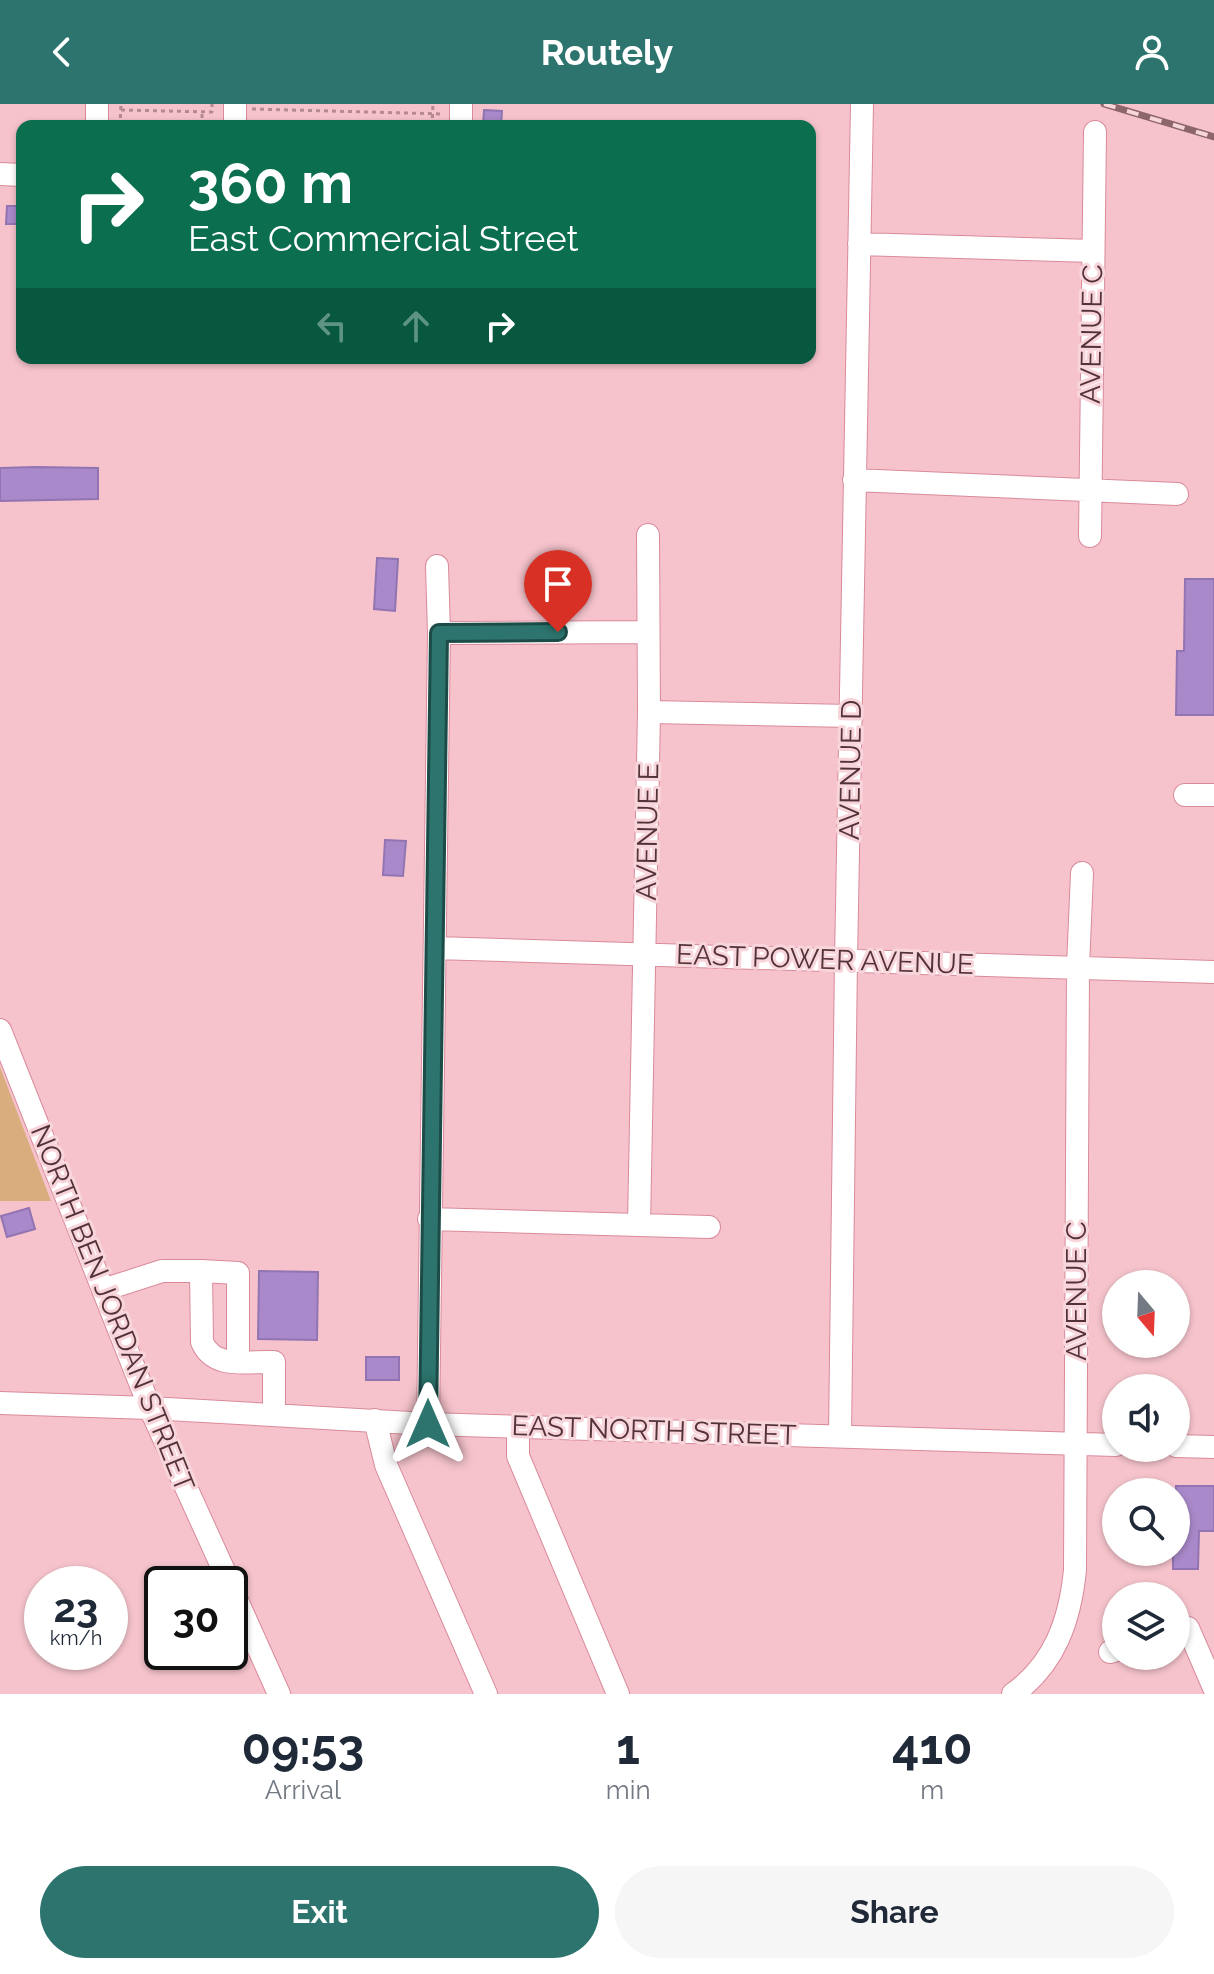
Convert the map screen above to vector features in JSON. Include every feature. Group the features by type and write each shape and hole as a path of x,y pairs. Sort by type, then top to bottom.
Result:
{"street":[{"name":"AVENUE D","path":"840,1436 862,104"},
{"name":"AVENUE C","path":"1090,536 1088,490 1095,132"},
{"path":"859,244 1093,251"},
{"path":"854,480 1177,494"},
{"name":"AVENUE E","path":"639,1225 649,712 648,535"},
{"path":"428,1424 439,633 437,566"},
{"path":"439,633 648,632"},
{"path":"649,712 852,716"},
{"path":"1185,795 1214,795"},
{"name":"AVENUE C","path":"1015,1693 1036,1674 1056,1645 1071,1607 1075,1570 1078,967 1082,873"},
{"name":"EAST POWER AVENUE","path":"435,948 1214,972"},
{"name":"NORTH BEN JORDAN STREET","path":"0,1030 150,1408 222,1566"},
{"path":"429,1219 709,1227"},
{"path":"103,1290 162,1271 238,1273 238,1361"},
{"path":"201,1271 202,1342 212,1358 274,1362 274,1415"},
{"name":"EAST NORTH STREET","path":"0,1403 428,1424 1102,1445"},
{"path":"375,1420 386,1465 486,1694"},
{"path":"518,1426 518,1456 618,1694"},
{"path":"1190,1446 1214,1447"},
{"name":"NORTH BEN JORDAN STREET","path":"248,1624 279,1694"},
{"path":"1190,1633 1214,1688"}],"path":[{"path":"120,120 121,104"},
{"path":"432,120 433,104"},
{"path":"121,110 212,112 212,106 235,113 461,115"},
{"path":"202,112 202,120"}],"shaded area":[{"path":"0,1067 51,1201 0,1201"}],"building":[{"path":"484,110 502,111 501,120 483,120"},
{"path":"7,206 16,206 16,224 6,224"},
{"path":"0,468 98,468 98,499 0,501"},
{"path":"377,558 398,559 395,611 374,609"},
{"path":"1185,579 1214,579 1214,715 1176,715 1177,651 1184,651"},
{"path":"385,840 406,841 403,876 383,875"},
{"path":"29,1208 35,1229 7,1237 1,1216"},
{"path":"259,1271 318,1272 317,1340 258,1339"},
{"path":"366,1357 399,1357 399,1380 366,1380"},
{"path":"1190,1486 1214,1486 1214,1531 1199,1531 1198,1569 1173,1569 1173,1566 1190,1566"}],"railway":[{"path":"1104,104 1214,137"}],"route":[{"path":"428,1424 439,633 558,632"}]}
